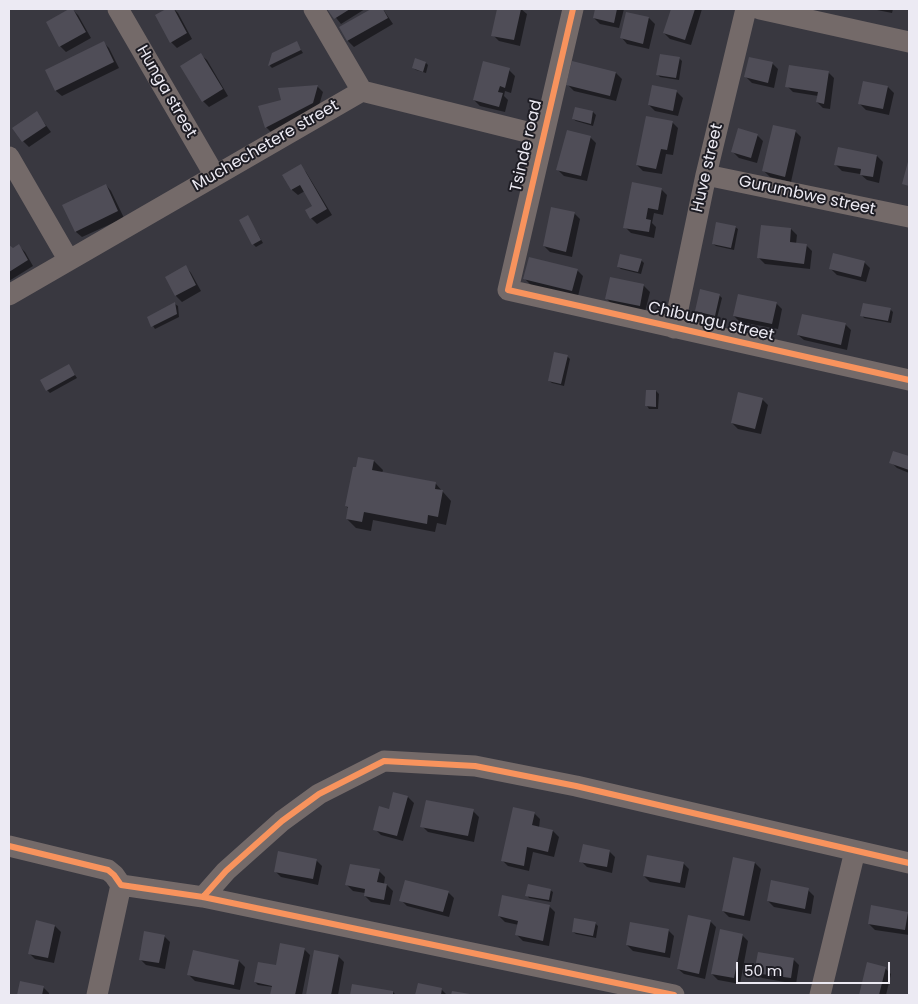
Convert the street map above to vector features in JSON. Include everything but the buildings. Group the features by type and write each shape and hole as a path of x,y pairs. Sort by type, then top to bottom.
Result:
{"street":[{"name":"Hunga street","path":"118,9 215,176"},
{"path":"314,9 362,91 543,136"},
{"name":"Tsinde road","path":"508,290 573,9"},
{"name":"Huve street","path":"674,328 706,175 746,9"},
{"path":"760,9 909,42"},
{"name":"Muchechetere street","path":"9,295 68,259 362,91"},
{"path":"9,157 68,259"},
{"name":"Gurumbwe street","path":"706,175 909,217"},
{"name":"Chibungu street","path":"508,290 909,380"},
{"path":"203,897 226,871 282,821 319,794 384,761 474,766 576,786 909,862"},
{"path":"9,846 108,870 121,885 203,897 674,995"},
{"path":"820,995 855,851"},
{"path":"97,995 121,885"}],"cycle path":[{"path":"573,9 508,290 909,380"},
{"path":"203,897 226,871 282,821 319,794 384,761 475,766 576,786 909,863"},
{"path":"9,846 108,870 121,885 203,897 674,995"}]}
